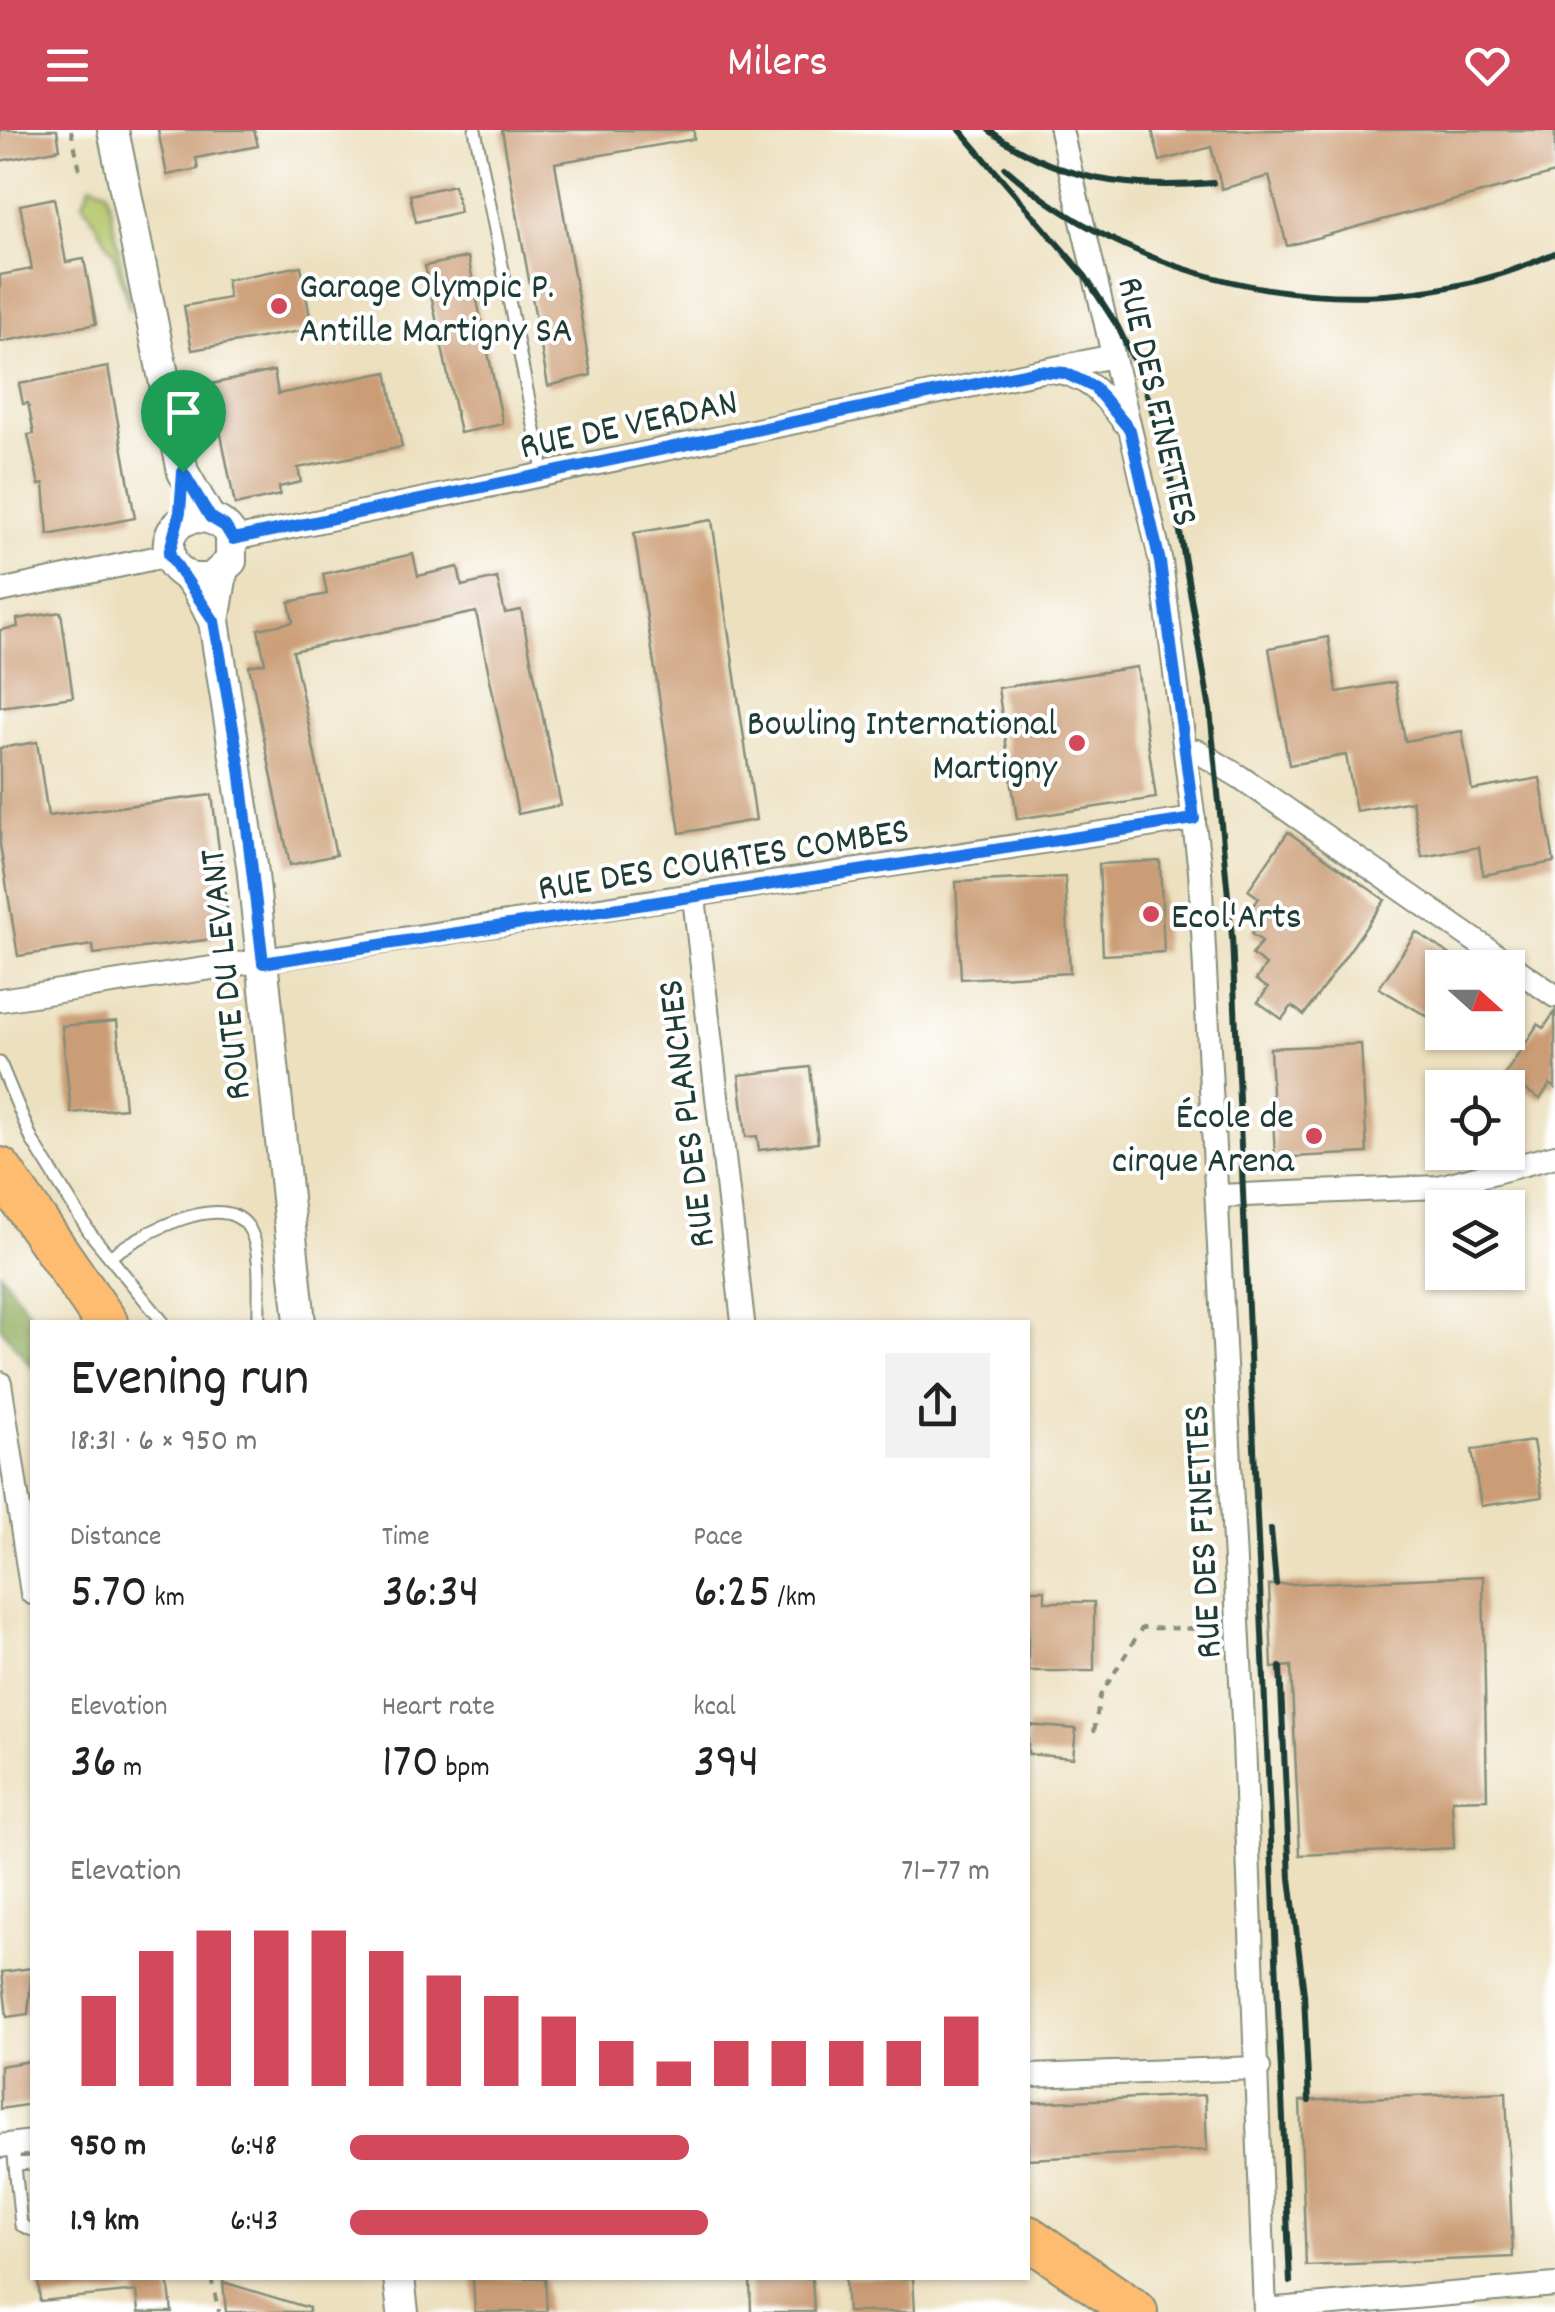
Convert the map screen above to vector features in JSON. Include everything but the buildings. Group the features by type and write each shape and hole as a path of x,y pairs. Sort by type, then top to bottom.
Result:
{"highway":[{"path":"0,1169 105,1320"},
{"path":"0,1218 72,1320"},
{"path":"1030,2238 1136,2312"},
{"path":"1030,2271 1088,2312"}],"street":[{"path":"112,130 183,472 210,517 225,526 233,539 233,556 222,573 206,580 190,579 176,570 173,540 183,472"},
{"name":"RUE DES FINETTES","path":"1060,130 1160,562 1194,819 1218,1196 1239,1629 1259,2068 1265,2311"},
{"name":"RUE DE VERDAN","path":"233,539 1113,356"},
{"name":"RUE DE VERDAN","path":"1038,371 1065,373 1094,387 1130,430"},
{"path":"0,590 173,540 191,517 210,517"},
{"name":"ROUTE DU LEVANT","path":"222,573 214,621 240,768 300,1320"},
{"name":"ROUTE DU LEVANT","path":"190,579 214,621"},
{"path":"1186,750 1197,751 1240,776 1555,996"},
{"name":"RUE DES COURTES COMBES","path":"0,1000 1194,819"},
{"name":"RUE DES PLANCHES","path":"694,897 744,1320"},
{"path":"1218,1196 1439,1188 1555,1156"},
{"path":"0,1383 30,1554"},
{"path":"1030,2076 1259,2068"},
{"path":"399,2280 403,2312"},
{"path":"1265,2311 1555,2286"}],"lane":[{"path":"476,130 544,476"},
{"path":"0,1063 32,1140 90,1232 161,1320"},
{"path":"112,1256 142,1234 201,1214 220,1211 236,1216 250,1229 255,1248 259,1320"},
{"path":"15,2149 21,2225 30,2229"}],"path":[{"path":"70,130 81,175"},
{"path":"1094,1732 1100,1696 1142,1628 1239,1629"},
{"path":"211,2280 219,2312"}],"green space":[{"path":"91,184 107,190 130,310 113,252 83,202"},
{"path":"0,1272 35,1320 30,1320 30,1364 0,1327"}],"railway":[{"path":"960,130 1085,276 1118,327 1142,378 1169,467 1210,710 1232,937 1290,2282"},
{"path":"989,130 1041,161 1096,178 1153,185 1213,183"},
{"path":"1005,168 1063,211 1127,246 1196,272 1268,289 1342,296 1415,292 1487,278 1555,253"},
{"path":"1271,1529 1276,1584"},
{"path":"1280,1667 1290,1878 1304,1994 1309,2101"}],"place":[{"name":"Garage Olympic P. Antille Martigny SA","path":"279,306"},
{"name":"Bowling International Martigny","path":"1077,743"},
{"name":"Ecol'Arts","path":"1151,914"},
{"name":"École de cirque Arena","path":"1314,1136"}],"route":[{"path":"1038,371 1074,376 1094,387 1130,430 1160,562 1194,819 263,963 240,768 214,621 190,579 176,570 169,554 170,539 178,526 183,472 197,500 233,539 1038,371"}]}
